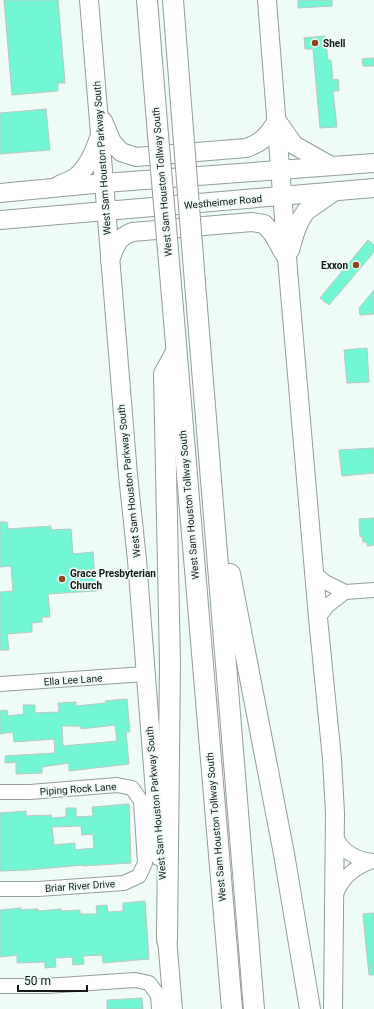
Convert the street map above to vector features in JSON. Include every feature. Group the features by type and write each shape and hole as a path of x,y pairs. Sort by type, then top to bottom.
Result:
{"highway":[{"name":"West Sam Houston Tollway South","path":"147,0 232,1009"},
{"path":"173,0 254,1009"},
{"path":"167,940 170,663 164,374 176,352"},
{"path":"211,484 284,854 310,1009"}],"main road":[{"name":"West Sam Houston Parkway South","path":"90,0 110,261 128,476 137,560 173,1009"},
{"path":"267,0 314,573 332,759 335,836 333,1009"},
{"path":"99,113 112,142 121,152 136,158 246,148 258,144 267,135 277,121"},
{"path":"277,121 294,145 331,166"},
{"path":"53,188 76,177 94,153 100,134"},
{"path":"0,193 104,183 374,163"},
{"name":"Westheimer Road","path":"0,220 374,188"},
{"path":"288,260 299,221 306,211 333,192"},
{"path":"110,261 116,245 123,236 132,232 252,222 264,224 273,234 288,260"}],"street":[{"path":"314,573 325,582 345,592 374,590"},
{"path":"318,618 327,606 345,592"},
{"name":"Ella Lee Lane","path":"0,684 146,674"},
{"name":"Piping Rock Lane","path":"0,792 30,792 117,785 132,788 141,801 143,834"},
{"name":"Briar River Drive","path":"0,889 124,883 139,876 146,863 143,834"},
{"path":"335,836 345,850 352,855 373,861"},
{"path":"334,907 335,896 347,875 356,868 373,861"},
{"path":"0,986 46,986 134,980 149,983 158,995 159,1009"}],"building":[{"path":"4,0 58,0 65,83 58,83 58,91 12,95"},
{"path":"298,0 332,0 332,6 298,8"},
{"name":"Shell","path":"325,36 328,60 331,60 333,80 338,79 339,91 333,91 337,127 320,128 313,49 305,49 304,38"},
{"path":"374,58 374,66 363,66 362,59"},
{"path":"46,109 50,150 0,154 0,113"},
{"name":"Exxon","path":"368,240 374,245 374,252 329,305 320,298"},
{"path":"374,290 374,314 360,315 359,308"},
{"path":"367,348 369,382 347,383 344,350"},
{"path":"374,448 374,473 342,476 339,450"},
{"path":"374,518 374,545 367,546 367,542 363,542 362,536 360,537 359,519"},
{"path":"0,522 7,522 8,529 51,526 51,530 71,529 73,554 93,552 96,591 48,594 50,617 42,617 42,622 32,623 32,632 7,634 9,650 0,650 0,592 13,591 11,566 0,567"},
{"path":"127,699 130,732 126,732 129,764 69,771 69,763 42,767 42,773 16,774 16,762 5,763 5,756 55,753 54,739 14,742 13,732 0,734 0,711 7,710 8,716 24,714 23,705 35,705 35,713 59,712 58,703 76,702 76,706 106,703 105,701","holes":["115,725 117,741 63,746 62,726 80,726 81,729"]},
{"path":"129,804 131,863 0,871 0,813 26,811 26,816 51,815 52,818 66,817 66,808 76,808 76,817 93,816 92,807","holes":["81,826 82,835 93,834 94,848 75,850 75,843 54,845 52,827"]},
{"path":"145,901 149,959 103,963 102,955 83,956 84,964 73,965 72,957 55,958 56,967 45,968 45,962 17,963 17,955 0,957 0,910 21,908 21,910 38,909 38,911 61,909 61,911 80,910 80,914 97,914 96,906 107,905 108,912 123,911 123,903"},
{"path":"374,913 374,975 369,975 363,914"},
{"path":"142,998 143,1009 107,1009 107,1000"}],"place":[{"name":"Shell","path":"315,43"},
{"name":"Exxon","path":"356,265"},
{"name":"Grace Presbyterian Church","path":"62,579"}]}
